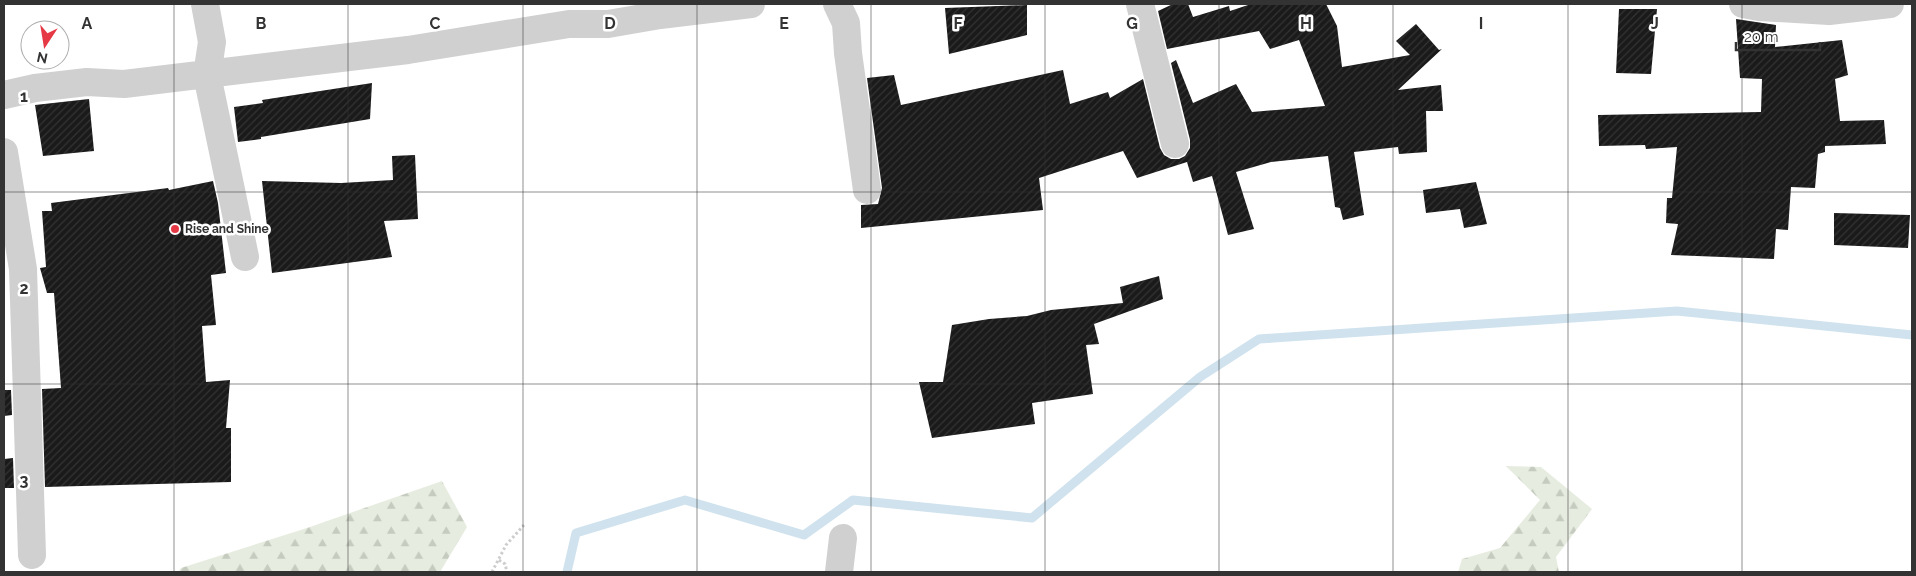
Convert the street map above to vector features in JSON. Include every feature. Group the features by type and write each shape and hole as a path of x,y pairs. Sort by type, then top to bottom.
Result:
{"street":[{"path":"206,4 212,42 206,75 245,257"},
{"path":"4,95 35,88 87,82 124,84 408,50 566,14 608,24 660,15 751,4"},
{"path":"837,4 846,23 848,53 867,190"},
{"path":"1140,4 1175,144"},
{"path":"1743,4 1759,7 1829,11 1890,4"},
{"path":"4,152 23,269 32,555"},
{"path":"839,572 843,538"}],"path":[{"path":"492,572 506,545 524,525"},
{"path":"498,560 505,564 507,572"}],"green space":[{"path":"1506,466 1541,467 1592,509 1556,557 1559,572 1458,572 1462,559 1500,548 1540,500"},
{"path":"442,481 467,527 440,572 178,572 181,568 307,528"}],"building":[{"path":"1173,4 1188,4 1193,17 1229,6 1230,11 1251,4 1326,4 1337,26 1342,67 1410,55 1396,41 1416,24 1439,50 1442,49 1398,90 1441,85 1443,111 1426,111 1427,152 1399,154 1398,147 1354,152 1364,215 1343,220 1340,208 1335,207 1328,156 1271,162 1236,172 1254,229 1228,235 1212,176 1193,182 1187,162 1137,178 1123,151 1039,178 1043,210 861,228 861,205 878,204 882,188 867,78 894,75 901,105 1063,70 1070,104 1108,92 1110,98 1143,79 1160,148 1164,155 1171,159 1179,159 1185,156 1190,148 1190,140 1171,63 1176,60 1193,103 1236,84 1252,112 1325,106 1299,40 1270,49 1259,31 1167,49 1158,11"},
{"path":"1027,5 1027,35 949,54 945,8"},
{"path":"1619,9 1657,9 1651,74 1616,73"},
{"path":"1736,19 1776,25 1775,47 1842,40 1848,75 1835,79 1840,121 1884,120 1886,144 1825,146 1825,152 1818,154 1815,188 1791,187 1788,230 1776,229 1774,259 1671,255 1678,224 1666,223 1667,198 1672,198 1677,147 1646,149 1645,145 1599,146 1598,115 1761,112 1762,79 1740,78"},
{"path":"372,83 370,119 238,142 234,107 263,103 262,100"},
{"path":"89,99 94,151 43,156 35,105"},
{"path":"415,155 418,219 384,221 392,257 272,273 262,181 341,183 393,180 392,156"},
{"path":"213,181 218,203 226,273 211,275 216,325 202,326 206,382 230,380 226,428 231,428 231,482 45,487 42,389 61,388 54,293 47,293 40,268 46,267 42,211 52,211 51,203 168,188 169,190"},
{"path":"1476,182 1487,224 1464,228 1460,209 1426,213 1423,190"},
{"path":"1834,213 1910,215 1908,248 1834,245"},
{"path":"1159,276 1163,299 1094,324 1099,344 1086,345 1093,394 1032,403 1035,424 932,438 919,382 943,382 952,325 989,319 1027,316 1051,310 1123,303 1120,287"},
{"path":"4,390 11,390 12,415 4,416"},
{"path":"13,458 14,488 4,488 4,459"}],"waterway":[{"path":"567,572 576,533 685,500 804,535 853,500 1032,518 1200,377 1259,339 1677,311 1912,335"}],"place":[{"name":"Rise and Shine","path":"175,229"}]}
